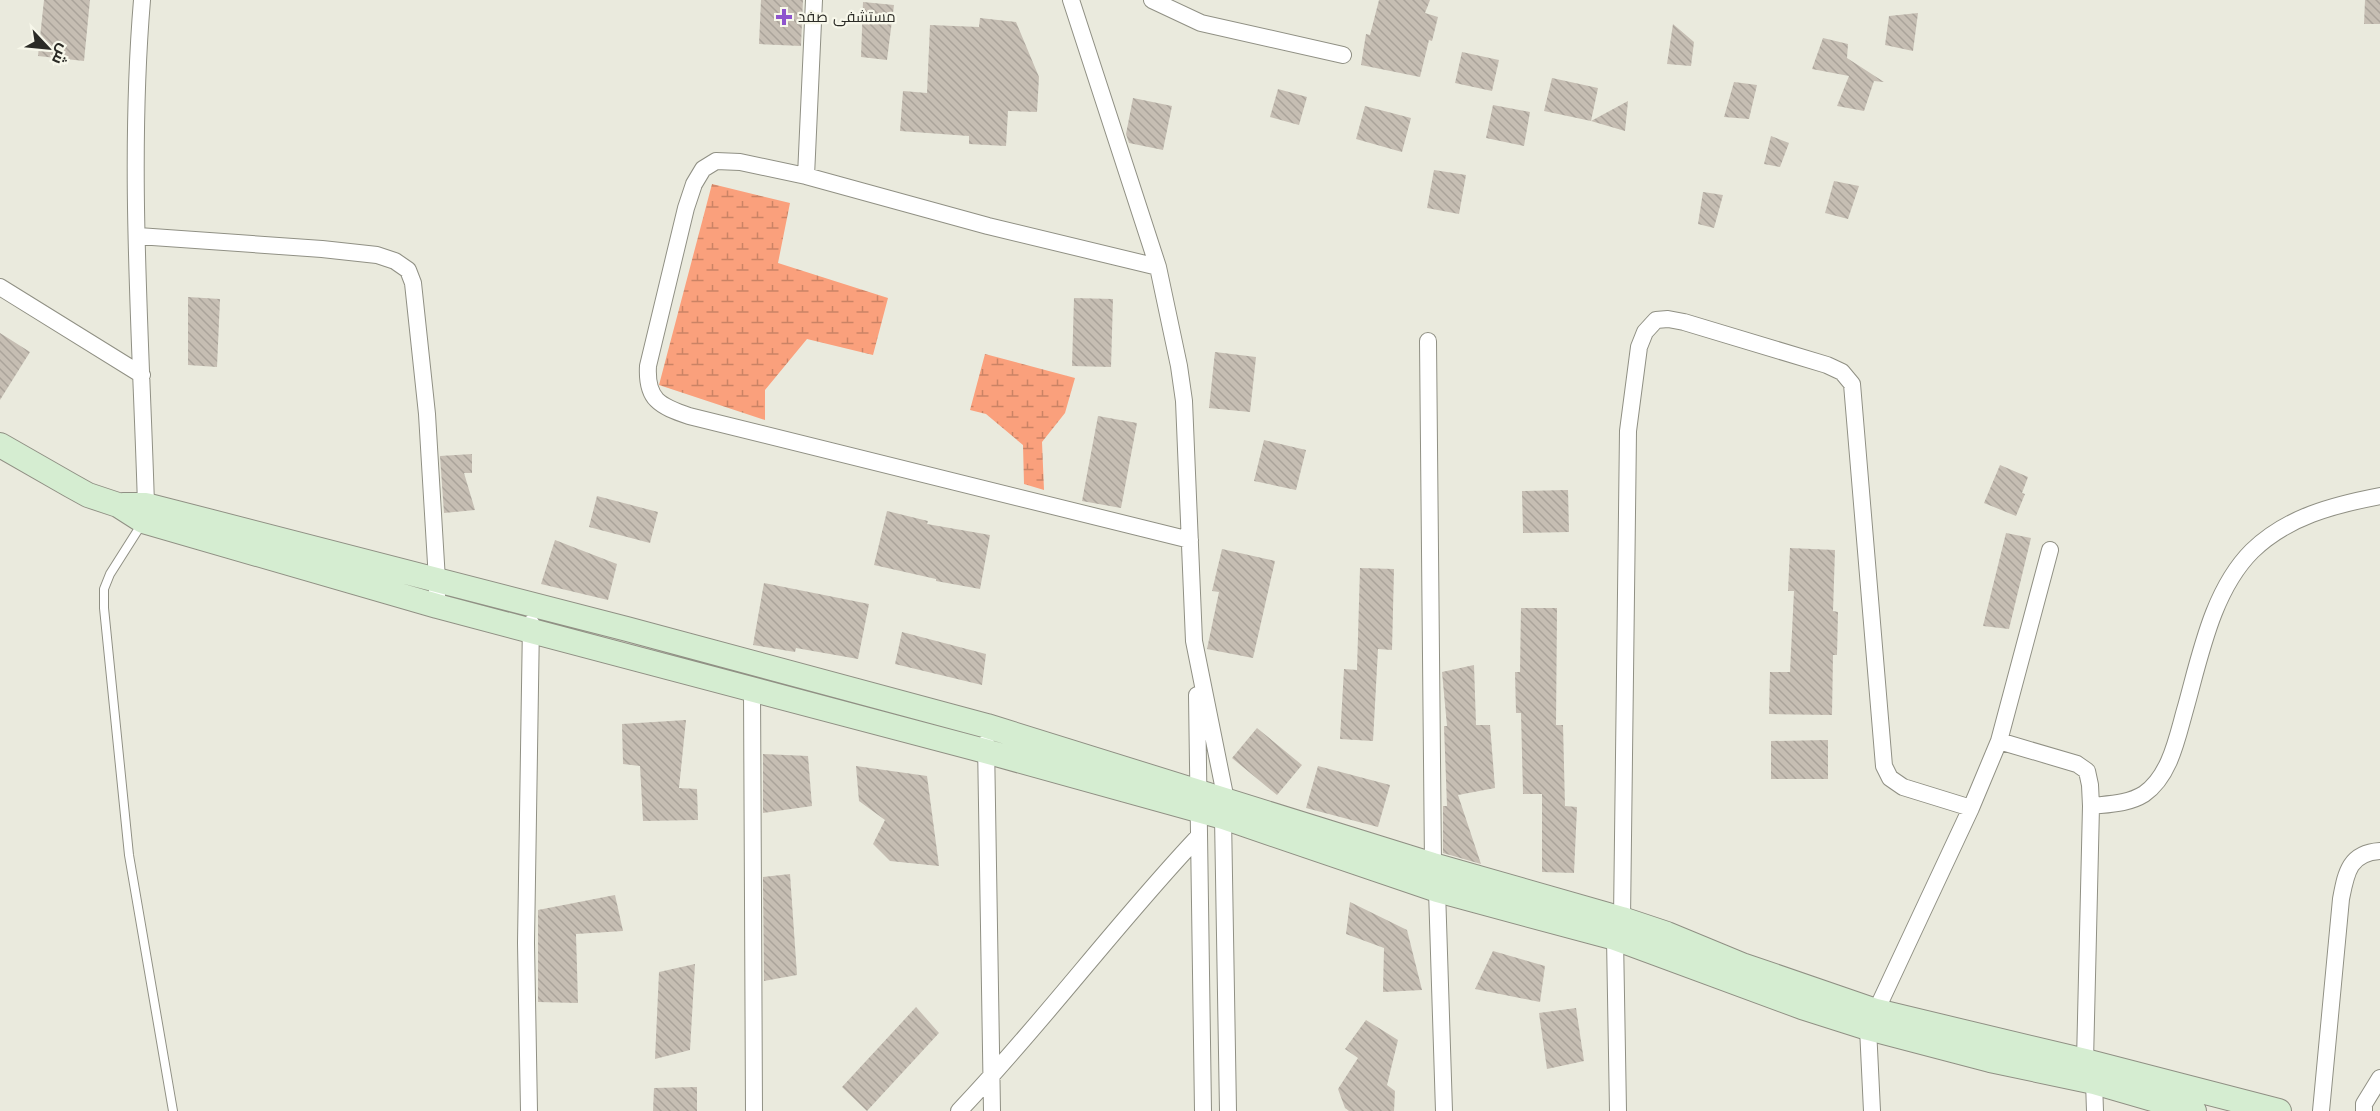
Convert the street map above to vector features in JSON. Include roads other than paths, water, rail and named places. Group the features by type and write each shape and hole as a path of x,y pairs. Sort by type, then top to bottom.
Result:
{"main road":[{"path":"0,445 88,495 436,606 531,617 987,726 1199,802"},
{"path":"144,513 437,580 531,617 752,689 985,751 1224,808 1433,866 1618,928"},
{"path":"1224,808 1437,890 1618,928 1667,934 1872,1020 2090,1072 2279,1111"},
{"path":"2090,1072 2194,1111"}],"street":[{"path":"142,0 136,104 144,513"},
{"path":"806,176 814,0"},
{"path":"1071,0 1158,267 1184,401 1197,664 1203,1111"},
{"path":"1152,0 1201,23 1343,55"},
{"path":"1158,267 988,226 806,176 740,162 716,161 703,169 694,184 686,208 648,366 646,384 653,398 669,409 688,416 1190,540"},
{"path":"138,236 377,255 395,261 408,270 413,283 427,414 437,580 436,606"},
{"path":"0,287 142,375"},
{"path":"1618,1111 1618,928 1628,431 1640,347 1645,332 1656,320 1668,319 1684,322 1827,365 1842,372 1852,384 1884,766 1890,778 1903,787 1971,808"},
{"path":"1428,341 1433,866"},
{"path":"2091,806 2127,802 2143,794 2156,783 2167,767 2213,618 2229,582 2251,552 2277,530 2309,514 2344,503 2380,496"},
{"path":"1872,1111 1872,1020 1971,808 1999,741 2050,550"},
{"path":"529,1111 526,943 531,617"},
{"path":"1197,664 1224,808 1228,1111"},
{"path":"752,689 754,1111"},
{"path":"987,726 985,751 992,1111"},
{"path":"1999,741 2077,764 2087,771 2091,806 2090,1072 2095,1111"},
{"path":"959,1111 992,1076 1198,837"},
{"path":"2321,1111 2341,899 2345,879 2353,862 2366,852 2380,851"},
{"path":"1437,890 1444,1111"},
{"path":"2364,1111 2364,1104 2380,1078"}],"lane":[{"path":"144,513 110,574 104,589 104,608 129,855 173,1111"}],"place":[{"name":"مستشفى صفد","path":"784,17"}]}
